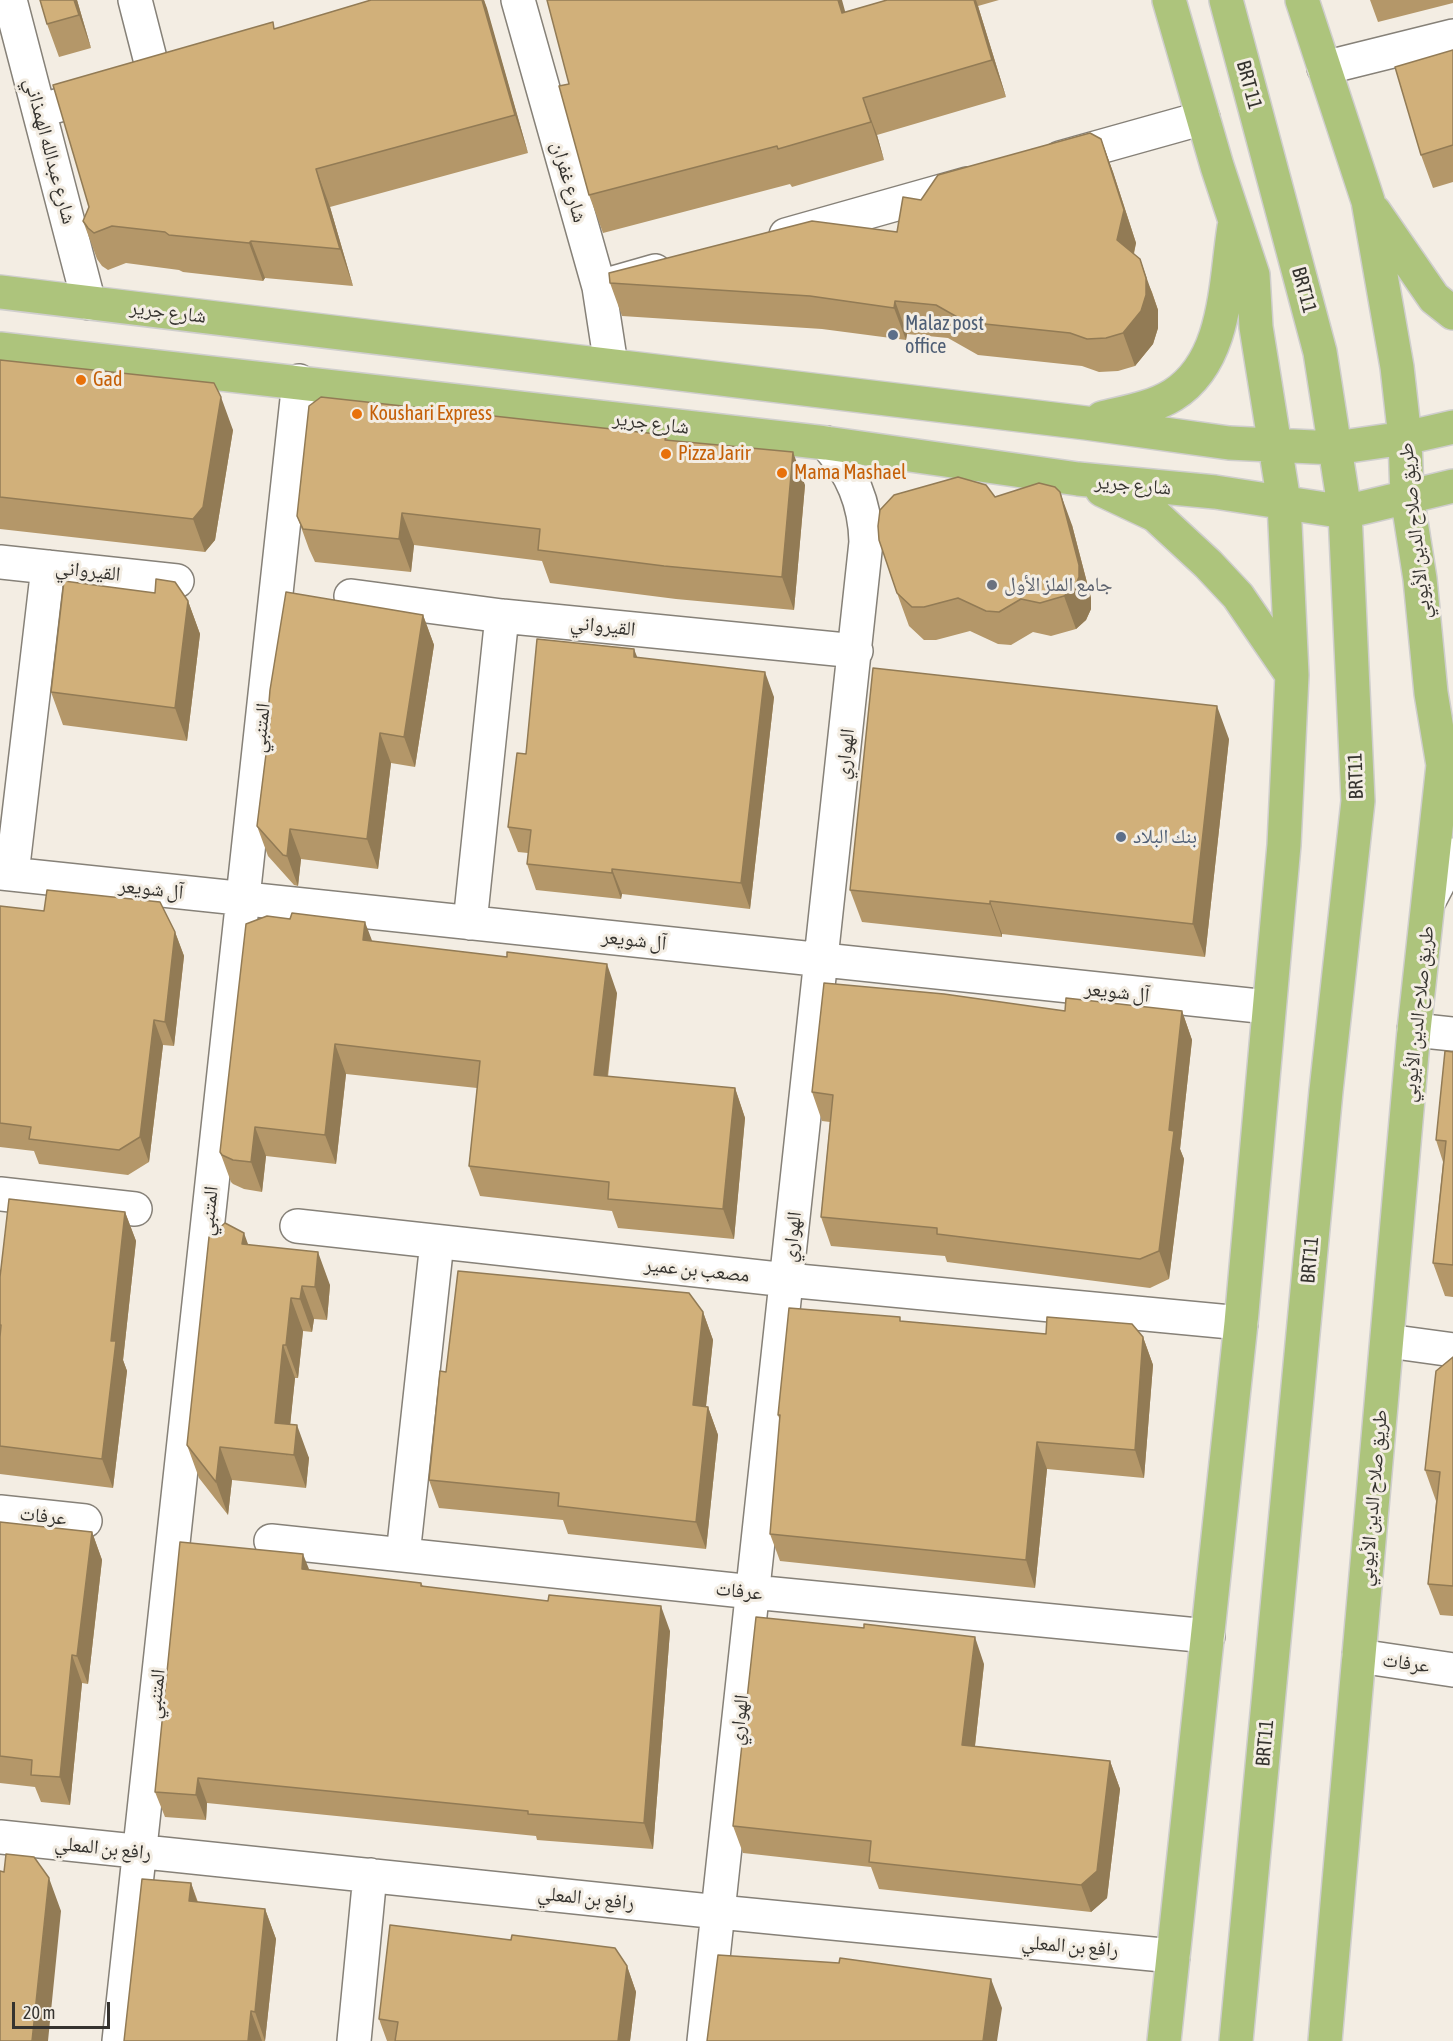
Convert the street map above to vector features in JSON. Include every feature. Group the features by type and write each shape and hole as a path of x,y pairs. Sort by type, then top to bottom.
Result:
{"main road":[{"path":"1164,2041 1241,1323 1284,844 1292,675 1284,502 1277,443 1256,327 1253,276 1203,118 1169,0"},
{"name":"BRT 11","path":"1226,0 1272,169"},
{"name":"طريق صلاح الدين الأيوبي","path":"1302,0 1368,201 1397,367 1405,438 1407,496 1420,579 1431,693 1448,751 1414,1030 1325,2041"},
{"name":"BRT11","path":"1236,2041 1326,1091 1358,801 1345,512 1320,352 1272,169"},
{"path":"1368,201 1434,298 1453,313"},
{"path":"1086,423 1152,405 1173,396 1191,381 1205,362 1215,341 1220,319 1235,219"},
{"name":"شارع جرير","path":"0,292 1086,423 1229,443 1277,443 1337,463 1405,438 1453,427"},
{"name":"شارع جرير","path":"0,349 299,381 826,443 1078,480 1215,492 1345,512 1453,486"},
{"path":"1078,480 1155,515 1238,596 1292,675"}],"street":[{"name":"شارع عبدالله الهمذاني","path":"10,0 89,303"},
{"path":"39,111 167,75 135,0"},
{"name":"شارع غفران","path":"518,0 599,287 611,365"},
{"path":"1324,68 1453,36"},
{"path":"1032,166 1203,118"},
{"path":"759,243 998,176"},
{"path":"599,287 679,265"},
{"name":"المتنبي","path":"119,2041 299,381"},
{"name":"الهواري","path":"704,2041 856,651 866,524 857,489 848,472 826,443"},
{"name":"القيرواني","path":"0,562 177,581"},
{"path":"6,874 48,567"},
{"name":"القيرواني","path":"351,596 502,616 856,651"},
{"path":"470,923 502,616"},
{"path":"1430,899 1453,855"},
{"name":"آل شويعر","path":"6,874 1268,1007"},
{"path":"1414,1030 1453,1034"},
{"path":"0,1194 135,1209"},
{"name":"مصعب بن عمير","path":"297,1226 787,1280 1241,1323"},
{"path":"403,1555 437,1242"},
{"path":"1388,1341 1453,1350"},
{"name":"عرفات","path":"0,1512 86,1521"},
{"name":"عرفات","path":"271,1541 753,1592 1208,1636"},
{"name":"عرفات","path":"1359,1656 1453,1670"},
{"name":"رافع بن المعلي","path":"0,1837 719,1912 1173,1956"},
{"path":"354,2041 370,1875"}],"building":[{"path":"40,0 74,0 79,15 47,24"},
{"path":"371,0 482,0 515,115 316,169 340,249 169,235 165,232 112,226 94,233 88,228 83,221 89,207 53,85 273,22 274,29"},
{"path":"547,0 838,0 842,13 887,0 974,0 992,60 863,98 871,122 778,149 777,146 589,195 559,86 569,84"},
{"path":"1453,50 1453,145 1421,155 1395,67"},
{"path":"1090,133 1101,139 1124,210 1117,240 1140,259 1146,278 1146,295 1141,311 1123,333 1106,338 1087,339 1070,333 966,322 936,305 895,301 894,308 810,296 610,283 609,273 812,221 897,232 903,197 921,200 938,175"},
{"path":"0,360 214,383 221,397 203,507 193,519 0,497"},
{"path":"321,397 666,435 665,440 793,452 782,577 664,566 538,550 540,529 402,513 399,539 303,529 297,516 309,406"},
{"name":"جامع الملز الأول","path":"958,477 986,485 995,497 1039,483 1055,487 1060,492 1079,565 1079,577 1074,588 1064,596 1040,603 1021,599 999,612 986,611 958,598 924,607 912,607 897,593 879,540 880,510 894,495"},
{"path":"156,579 175,582 188,601 175,708 51,692 64,581 155,593"},
{"path":"286,592 423,615 404,737 380,733 367,839 290,829 287,856 283,855 257,826 271,714 268,714 270,690"},
{"path":"537,639 634,649 634,657 765,672 741,883 612,869 612,873 527,864 531,830 508,827 517,753 526,754"},
{"path":"873,668 1217,706 1193,924 990,901 990,904 850,890"},
{"path":"47,890 160,902 175,932 165,1022 154,1020 140,1137 119,1150 29,1139 31,1127 0,1123 0,906 44,911"},
{"path":"292,913 365,922 363,940 507,957 507,952 607,964 594,1075 735,1088 723,1209 608,1199 609,1182 469,1166 480,1061 335,1044 325,1135 255,1127 251,1162 233,1160 222,1155 220,1152 246,924 267,916 290,919"},
{"path":"824,983 944,994 1065,1011 1066,998 1182,1011 1169,1130 1174,1131 1159,1251 1140,1259 937,1234 937,1228 821,1217 833,1095 812,1092"},
{"path":"1445,1051 1453,1052 1453,1265 1433,1263 1446,1141 1436,1140"},
{"path":"9,1199 125,1212 111,1341 116,1341 102,1459 0,1446 0,1277"},
{"path":"225,1223 244,1233 242,1244 318,1252 315,1287 302,1286 300,1299 291,1298 286,1345 283,1345 275,1423 297,1425 294,1455 220,1447 216,1482 187,1445 209,1237"},
{"path":"458,1271 689,1293 703,1312 693,1405 708,1407 696,1522 558,1506 559,1493 429,1480 440,1371 446,1372"},
{"path":"789,1308 900,1317 900,1321 1046,1334 1047,1317 1132,1324 1143,1337 1135,1450 1037,1442 1026,1560 770,1534 780,1415 778,1415"},
{"path":"1453,1357 1453,1586 1428,1584 1440,1472 1425,1470 1436,1371"},
{"path":"0,1522 92,1532 77,1656 72,1655 60,1777 31,1775 32,1760 0,1756"},
{"path":"180,1542 303,1554 302,1569 421,1583 421,1586 548,1601 549,1595 661,1606 644,1823 528,1814 528,1811 198,1778 196,1795 155,1792"},
{"path":"756,1617 864,1628 864,1624 975,1637 962,1745 1110,1761 1097,1871 1081,1885 869,1862 871,1841 733,1826"},
{"path":"6,1854 34,1857 49,1878 32,2041 0,2041 0,1871 4,1872"},
{"path":"142,1879 191,1883 189,1901 265,1909 255,2012 251,2011 248,2041 124,2041"},
{"path":"390,1925 511,1940 512,1935 615,1948 627,1966 618,2041 395,2041 398,2022 379,2019"},
{"path":"718,1955 839,1963 840,1958 991,1979 983,2041 707,2041"}],"place":[{"name":"Malaz post office","path":"893,335"},
{"name":"Gad","path":"81,380"},
{"name":"Koushari Express","path":"357,414"},
{"name":"Pizza Jarir","path":"666,454"},
{"name":"Mama Mashael","path":"782,473"},
{"name":"جامع الملز الأول","path":"992,585"},
{"name":"بنك البلاد","path":"1121,837"}]}
